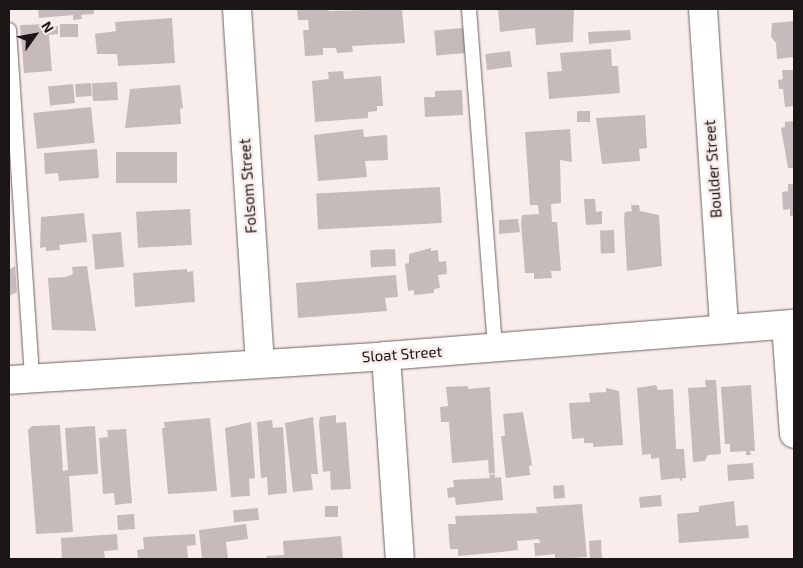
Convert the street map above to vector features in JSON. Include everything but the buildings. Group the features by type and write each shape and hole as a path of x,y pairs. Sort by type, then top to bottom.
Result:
{"street":[{"name":"Folsom Street","path":"236,9 260,363"},
{"name":"Boulder Street","path":"703,9 724,330"},
{"name":"Sloat Street","path":"21,379 386,356 790,325"},
{"path":"790,325 794,434"},
{"path":"386,356 400,559"}],"lane":[{"path":"469,9 495,347"},
{"path":"9,30 21,379"}]}
